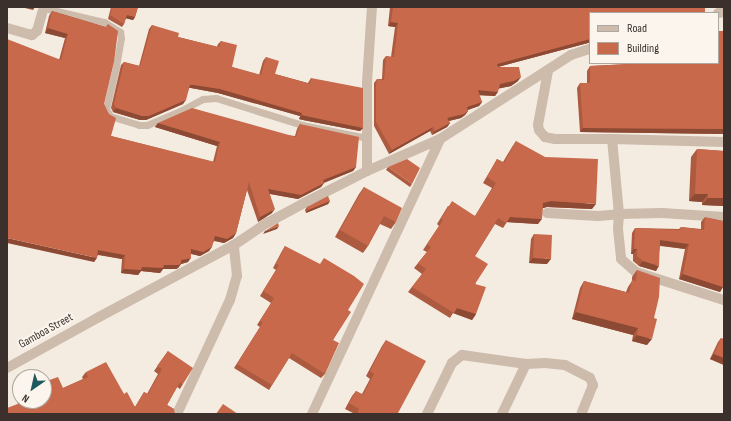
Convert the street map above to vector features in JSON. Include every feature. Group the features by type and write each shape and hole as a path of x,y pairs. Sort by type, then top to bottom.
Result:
{"street":[{"path":"7,28 32,36 37,30 44,7"},
{"path":"367,171 367,82 372,7"},
{"name":"Gamboa Street","path":"7,368 234,245 267,223 367,171 440,139 571,55 589,49"},
{"path":"548,71 538,125 541,134 545,137 554,139 724,142"},
{"path":"312,414 440,139"},
{"path":"612,139 619,214 618,229 621,259 627,266 636,272 724,300"},
{"path":"547,213 598,216 619,214 662,214 724,217"},
{"path":"177,414 230,300 237,276 234,245"},
{"path":"427,414 452,363 462,355 526,364 545,362 566,365 590,378 593,385 582,414"},
{"path":"502,414 526,364"}],"lane":[{"path":"44,7 104,22 120,32 121,38 116,67 106,109 110,116 139,125 147,125 207,98 216,98 302,125 367,138"}],"building":[{"path":"112,7 138,7 135,17 127,15 124,24 110,15"},
{"path":"393,7 705,7 705,12 589,12 589,39 497,64 498,67 519,67 521,77 514,81 500,84 498,92 478,90 482,102 467,107 468,111 464,114 447,118 450,123 435,131 433,127 392,150 376,122 377,79 384,80 386,56 394,57 398,23 391,22"},
{"path":"52,11 105,27 107,27 108,24 118,31 114,62 104,104 109,114 116,118 111,136 215,162 220,142 158,123 192,108 296,137 300,124 359,137 356,167 323,180 324,183 301,195 268,189 275,209 260,217 249,182 236,233 227,239 215,236 212,247 203,252 191,249 191,258 181,260 179,265 164,265 163,268 142,267 141,270 124,269 125,255 98,250 97,258 7,238 7,39 61,60 68,34 48,28"},
{"path":"152,25 179,33 178,37 219,47 221,41 237,45 232,67 261,75 266,57 279,61 275,74 310,84 311,78 363,88 363,128 302,115 302,113 220,89 194,85 190,85 186,100 149,116 142,116 116,108 114,104 124,62 140,66"},
{"path":"719,31 724,31 724,129 583,128 580,83 590,83 590,66 632,64 719,64"},
{"path":"516,141 545,157 598,159 596,204 551,201 543,203 542,219 510,217 506,223 498,218 475,256 488,264 475,284 486,287 476,314 457,308 454,313 412,287 426,269 418,263 431,247 427,244 443,220 441,219 452,201 475,216 496,183 487,177 497,159 504,163"},
{"path":"697,149 724,151 724,198 708,198 708,194 695,194"},
{"path":"407,159 420,168 412,184 388,167"},
{"path":"364,187 402,208 396,222 384,216 368,246 340,230"},
{"path":"328,196 330,201 308,210 307,207"},
{"path":"705,217 724,221 723,287 683,274 689,244 660,240 659,266 643,261 637,256 637,249 634,249 635,228 680,230 681,227 704,230"},
{"path":"278,223 279,226 265,231"},
{"path":"534,234 552,235 551,259 533,258"},
{"path":"285,246 320,264 324,258 354,276 364,284 348,310 351,312 333,340 339,343 325,374 292,353 272,385 237,364 263,322 260,321 274,298 263,291 279,265 276,264"},
{"path":"637,270 660,278 659,297 654,318 657,319 652,339 637,335 638,328 576,312 584,281 629,293 632,280 636,281"},
{"path":"721,338 724,339 724,358 714,354"},
{"path":"386,340 426,361 398,413 400,414 357,414 359,409 349,403 356,391 363,395 374,374 370,371"},
{"path":"168,351 193,368 183,384 180,382 167,405 174,409 175,414 7,414 7,408 12,406 12,409 52,409 52,379 58,377 63,388 88,377 86,372 106,362 124,394 127,392 135,407 144,392 148,394 162,369 157,366"},
{"path":"223,404 238,414 216,414"}]}
